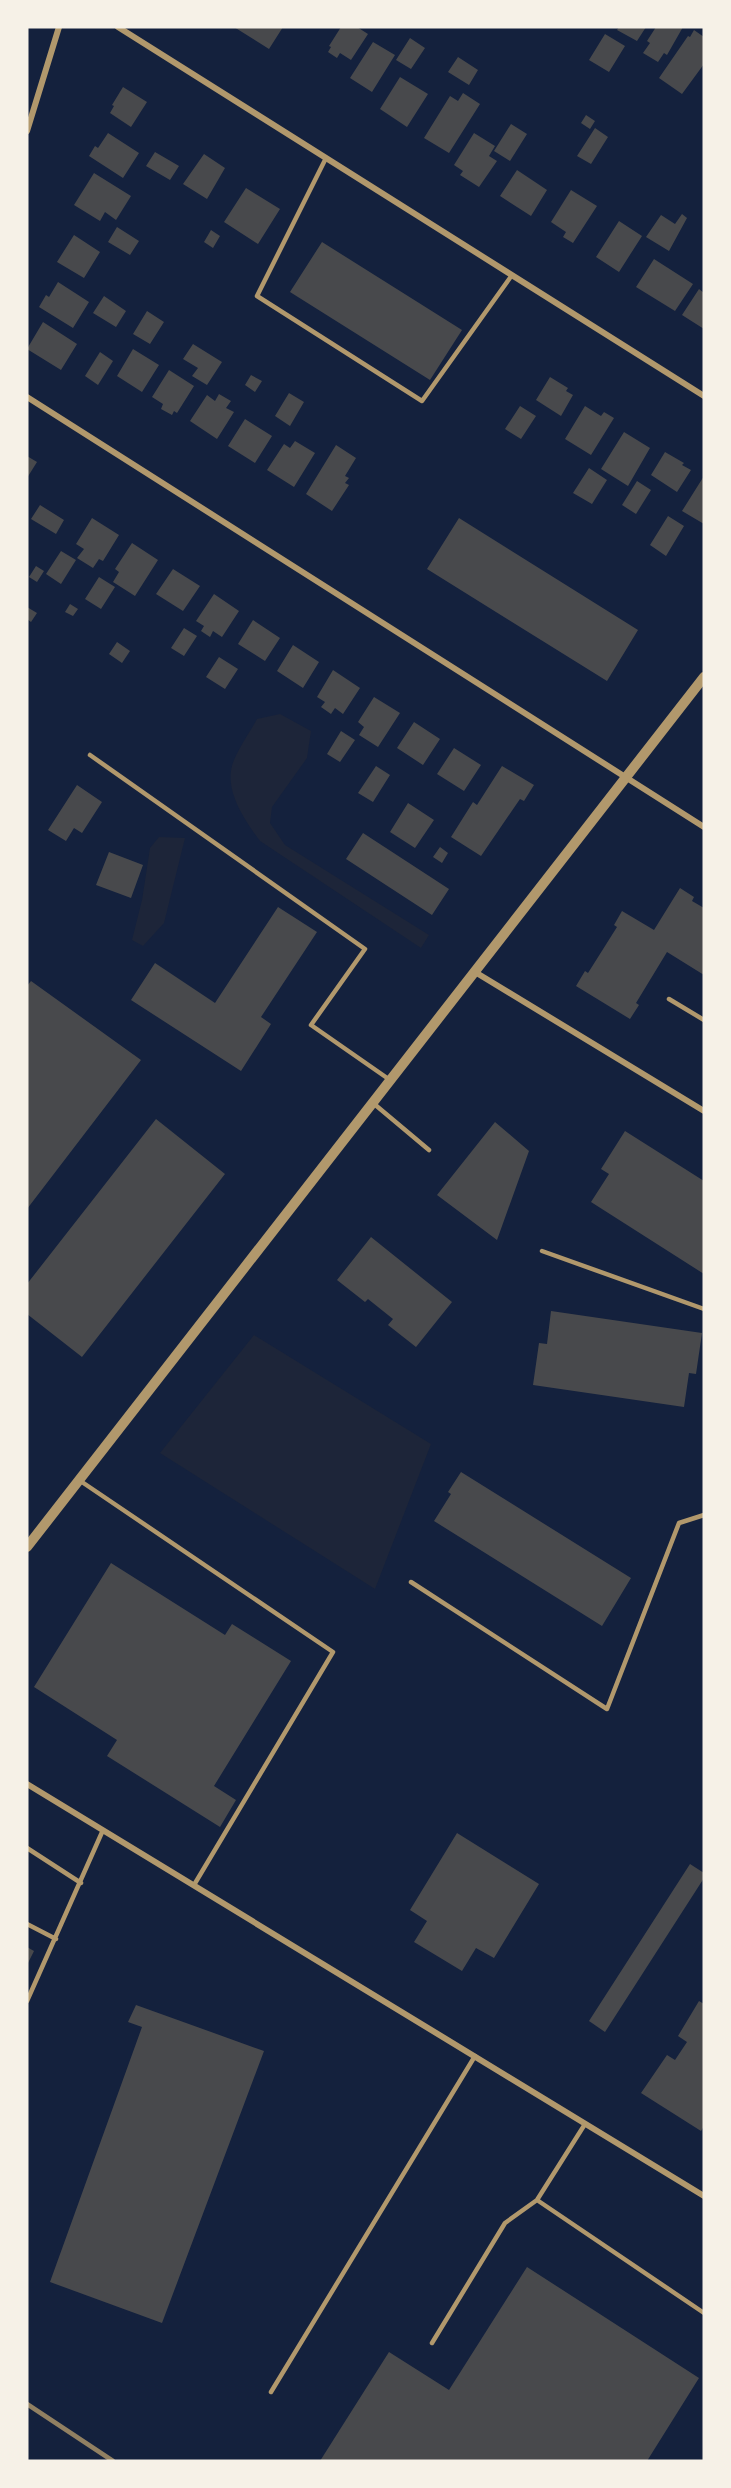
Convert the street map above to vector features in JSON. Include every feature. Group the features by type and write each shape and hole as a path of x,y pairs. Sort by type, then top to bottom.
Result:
{"street":[{"path":"27,131 59,27"},
{"path":"118,27 704,396"},
{"path":"27,397 704,827"},
{"path":"27,1547 704,677"},
{"path":"475,972 704,1111"},
{"path":"27,1784 704,2196"}],"lane":[{"path":"326,158 257,296 422,401 512,275"},
{"path":"90,754 365,950 311,1025 390,1080"},
{"path":"669,999 704,1020"},
{"path":"373,1103 429,1150"},
{"path":"542,1251 704,1309"},
{"path":"80,1480 333,1652 194,1885"},
{"path":"411,1582 607,1709 679,1523 704,1515"},
{"path":"27,2001 103,1830"},
{"path":"27,1848 81,1883"},
{"path":"27,1924 56,1939"},
{"path":"271,2392 474,2056"},
{"path":"432,2343 505,2223 537,2200 585,2124"},
{"path":"537,2200 704,2313"}],"shaded area":[{"path":"280,714 311,731 307,758 272,807 270,823 285,845 429,935 421,948 260,841 248,823 233,792 231,771 234,760 257,719"},
{"path":"159,837 185,838 164,923 143,946 132,940 142,900 150,848"},
{"path":"254,1335 431,1444 375,1589 160,1453"}],"building":[{"path":"234,27 283,27 269,49"},
{"path":"341,27 357,27 368,34 351,60 340,53 337,58 328,52 331,47 329,46"},
{"path":"619,27 646,27 637,41 617,30"},
{"path":"656,27 683,27 667,55 664,53 658,62 643,53"},
{"path":"694,30 704,37 704,64 682,94 659,78"},
{"path":"605,34 625,46 609,72 589,60"},
{"path":"410,38 425,48 411,69 396,60"},
{"path":"373,42 395,55 372,92 350,78"},
{"path":"458,57 478,70 469,85 448,72"},
{"path":"400,77 428,94 407,127 380,109"},
{"path":"123,87 147,102 131,127 110,113"},
{"path":"463,93 480,104 449,153 424,138 450,96 458,101"},
{"path":"586,115 595,121 590,129 581,123"},
{"path":"511,124 527,134 510,161 494,151"},
{"path":"595,128 608,137 591,164 577,156"},
{"path":"108,133 139,153 123,178 89,156 95,146 98,148"},
{"path":"474,133 495,146 489,156 497,161 479,187 460,175 463,171 454,165"},
{"path":"155,152 179,166 170,180 146,166"},
{"path":"204,154 225,168 207,199 183,184"},
{"path":"517,170 547,190 531,216 500,196"},
{"path":"94,173 131,196 116,220 105,212 100,221 74,205"},
{"path":"246,188 280,209 258,244 224,222"},
{"path":"571,190 597,206 573,243 563,237 566,232 551,222"},
{"path":"682,214 687,218 669,251 646,237 661,215 675,224"},
{"path":"619,221 642,236 619,272 596,257"},
{"path":"117,227 139,241 130,255 108,242"},
{"path":"211,230 220,236 213,248 204,242"},
{"path":"74,235 100,252 84,278 57,262"},
{"path":"322,242 462,330 430,380 290,292"},
{"path":"654,259 693,284 675,311 636,287"},
{"path":"58,282 89,302 73,328 39,307 46,295 49,297"},
{"path":"699,289 704,293 704,329 682,315"},
{"path":"104,296 126,311 116,327 93,313"},
{"path":"147,311 164,322 150,344 133,334"},
{"path":"43,322 77,344 61,370 27,349"},
{"path":"193,344 222,362 207,385 192,376 198,368 183,359"},
{"path":"133,349 159,365 142,392 117,376"},
{"path":"100,352 113,361 98,385 85,376"},
{"path":"169,370 194,386 177,413 174,411 172,415 161,409 163,404 152,397"},
{"path":"251,375 262,381 255,392 245,385"},
{"path":"550,377 568,388 566,391 573,395 561,416 536,400"},
{"path":"289,393 304,402 290,426 275,416"},
{"path":"219,394 231,401 226,408 234,412 217,439 190,421 207,395 215,401"},
{"path":"520,406 536,416 521,439 505,429"},
{"path":"585,406 601,416 604,412 614,418 591,455 565,439"},
{"path":"245,419 272,436 255,463 228,446"},
{"path":"624,432 650,448 628,486 601,469"},
{"path":"295,441 315,453 294,487 267,470 284,444 290,448"},
{"path":"336,445 356,458 345,476 349,478 345,483 349,485 332,511 306,494"},
{"path":"665,452 691,470 677,492 651,475"},
{"path":"27,456 37,462 27,478"},
{"path":"589,468 607,480 592,504 573,493"},
{"path":"704,476 704,524 682,511"},
{"path":"637,481 651,490 636,514 622,505"},
{"path":"40,505 64,520 56,534 31,519"},
{"path":"668,516 684,526 666,556 650,545"},
{"path":"92,518 119,535 103,561 99,559 93,568 77,558 84,549 76,544"},
{"path":"459,518 638,630 607,681 427,569"},
{"path":"132,543 158,560 135,596 113,582 119,572 115,569"},
{"path":"61,551 76,560 61,584 46,574"},
{"path":"36,566 44,571 37,582 29,577"},
{"path":"173,569 200,586 183,611 156,594"},
{"path":"99,577 115,587 101,609 85,599"},
{"path":"214,594 239,611 222,637 213,631 210,637 201,631 204,626 196,621"},
{"path":"70,604 78,609 73,616 65,612"},
{"path":"27,607 37,613 31,622 27,619"},
{"path":"253,620 280,638 265,661 238,644"},
{"path":"184,628 197,636 184,656 171,648"},
{"path":"117,642 130,651 122,663 109,654"},
{"path":"293,645 319,662 303,688 277,671"},
{"path":"219,657 238,669 225,689 206,677"},
{"path":"333,670 360,688 343,714 335,708 331,714 321,707 325,702 317,697"},
{"path":"374,697 400,713 378,747 359,735 364,727 358,722"},
{"path":"414,722 440,739 423,765 397,748"},
{"path":"341,731 355,740 340,762 327,754"},
{"path":"454,748 481,765 464,791 437,774"},
{"path":"376,766 390,775 373,802 358,793"},
{"path":"502,766 534,785 524,801 520,799 481,856 451,837 473,802 477,805"},
{"path":"77,785 102,802 82,833 74,828 66,841 48,830"},
{"path":"408,803 434,820 415,848 390,832"},
{"path":"363,833 449,889 432,915 346,859"},
{"path":"440,847 448,853 442,863 433,857"},
{"path":"109,852 143,865 131,898 96,885"},
{"path":"680,888 694,897 692,901 704,908 704,975 667,952 636,1003 639,1005 630,1019 576,986 585,971 588,973 617,927 614,925 622,911 654,930"},
{"path":"278,907 317,932 261,1017 271,1024 241,1071 131,1000 155,963 215,1003"},
{"path":"31,981 141,1060 27,1209 27,986"},
{"path":"156,1119 225,1174 82,1357 27,1314 27,1284"},
{"path":"495,1122 529,1151 497,1240 437,1195"},
{"path":"625,1131 704,1181 704,1274 591,1202 609,1174 601,1169"},
{"path":"371,1237 452,1302 416,1347 388,1325 393,1319 368,1299 365,1302 337,1280"},
{"path":"551,1311 702,1333 696,1374 689,1373 684,1407 533,1385 539,1343 547,1344"},
{"path":"461,1472 631,1578 602,1626 434,1521 451,1494 448,1492"},
{"path":"111,1563 225,1635 232,1624 291,1661 214,1786 236,1800 220,1827 107,1756 117,1740 34,1687"},
{"path":"457,1833 539,1884 494,1958 476,1948 462,1971 414,1942 427,1921 410,1910"},
{"path":"690,1864 704,1873 704,1878 605,2032 589,2021"},
{"path":"27,1947 34,1951 27,1965"},
{"path":"699,2001 704,2004 704,2126 701,2131 641,2093 667,2055 675,2060 687,2042 678,2036"},
{"path":"136,2005 264,2051 162,2323 50,2282 142,2027 128,2022"},
{"path":"527,2267 699,2378 647,2461 320,2461 389,2352 449,2390"}],"railway":[{"path":"27,2404 113,2461"}]}
